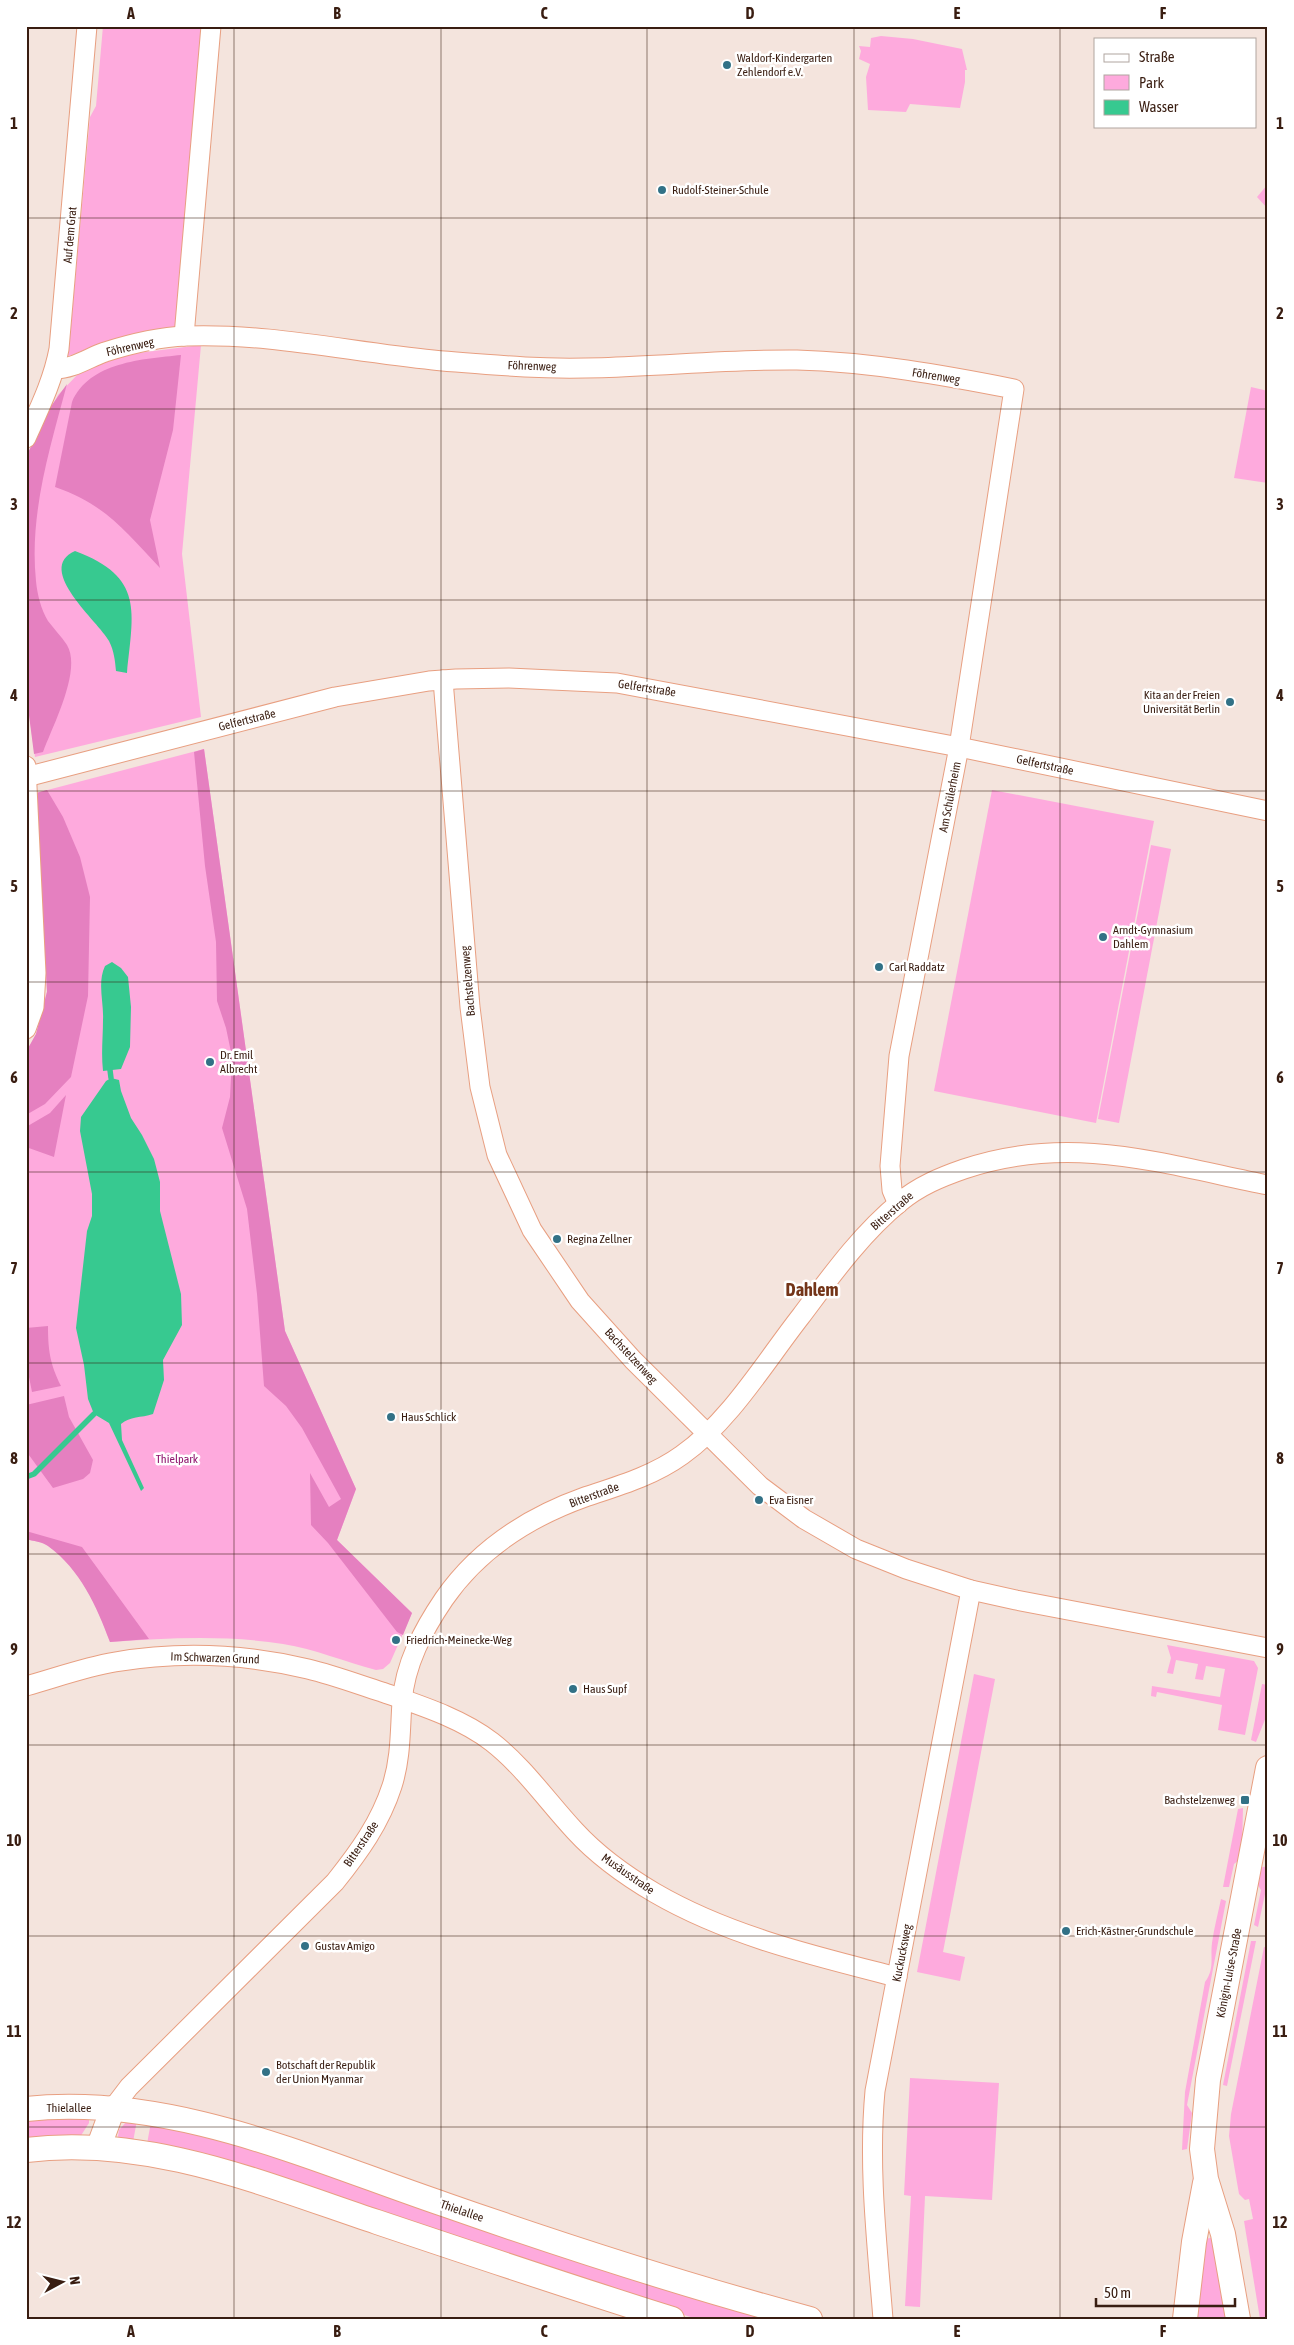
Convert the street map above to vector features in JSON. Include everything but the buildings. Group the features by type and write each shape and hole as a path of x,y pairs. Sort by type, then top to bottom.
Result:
{"main road":[{"name":"Königin-Luise-Straße","path":"1238,2319 1223,2234 1206,2178 1202,2149 1208,2080 1268,1768"},
{"name":"Thielallee","path":"99,2146 113,2108"},
{"name":"Thielallee","path":"26,2109 113,2108 185,2120 291,2149 348,2172 660,2276 810,2319"},
{"path":"26,2150 55,2146 99,2146 139,2151 225,2171 672,2319"},
{"name":"Königin-Luise-Straße","path":"1185,2319 1194,2242 1206,2178"}],"street":[{"name":"Auf dem Grat","path":"26,438 55,369 64,305 87,26"},
{"path":"184,336 211,26"},
{"name":"Föhrenweg","path":"55,369 67,369 108,352 184,336 279,339 432,360 527,367 609,368 734,361 799,360 896,369 1014,389"},
{"name":"Am Schülerheim","path":"898,1204 892,1190 890,1166 899,1056 959,747 1014,389"},
{"name":"Gelfertstraße","path":"27,777 335,698 443,680 508,678 617,683 959,747 1268,811"},
{"name":"Bachstelzenweg","path":"443,680 471,1016 480,1088 497,1155 532,1230 580,1301 633,1360 760,1486 804,1519 856,1549 906,1569 971,1590 1268,1648"},
{"path":"26,766 36,973 34,1007 26,1029"},
{"name":"Bitterstraße","path":"113,2108 129,2087 335,1882 364,1845 378,1820 392,1785 401,1745 402,1699 408,1668 425,1630 445,1598 468,1570 493,1547 518,1528 548,1512 620,1486 681,1456 721,1420 847,1255 898,1204 924,1185 986,1161 1051,1151 1119,1155 1268,1185"},
{"name":"Kuckucksweg","path":"883,2319 871,2171 871,2132 875,2091 971,1590"},
{"name":"Im Schwarzen Grund","path":"26,1686 114,1662 161,1656 195,1655 262,1659 287,1664 402,1699"},
{"name":"Musäusstraße","path":"402,1699 450,1718 490,1740 516,1762 576,1832 603,1857 655,1893 736,1932 897,1977"}],"green space":[{"path":"103,26 202,26 175,330 95,346 66,357 64,354 71,326 90,117 96,106"},
{"path":"881,36 913,39 962,49 967,70 965,70 965,82 960,108 910,104 906,112 868,110 866,77 870,64 859,59 861,51 859,46 870,47 871,38"},
{"path":"1268,184 1268,209 1257,197"},
{"path":"201,345 182,554 201,717 35,757 26,692 26,457 58,395 78,374 108,360 138,353"},
{"path":"1251,387 1268,391 1268,483 1234,478"},
{"name":"Thielpark","path":"204,749 285,1331 356,1489 337,1540 412,1613 390,1663 383,1669 376,1670 307,1649 262,1641 197,1638 110,1642 93,1602 79,1577 60,1555 46,1545 26,1539 26,1052 36,1034 47,991 36,793"},
{"path":"992,790 1154,821 1096,1123 934,1091"},
{"path":"1151,845 1171,849 1119,1123 1098,1119"},
{"path":"1167,1645 1254,1661 1258,1668 1245,1735 1218,1730 1222,1705 1157,1692 1156,1697 1151,1696 1152,1686 1220,1697 1225,1669 1206,1666 1203,1680 1195,1679 1198,1664 1176,1660 1173,1674 1167,1673 1171,1658"},
{"path":"974,1674 995,1679 943,1952 965,1957 960,1981 917,1972"},
{"path":"1262,1684 1268,1685 1268,1712 1256,1742 1251,1740"},
{"path":"1243,1808 1242,1848 1239,1860 1234,1864 1229,1887 1223,1887 1238,1809"},
{"path":"1268,1866 1268,1880 1258,1927 1254,1925 1261,1890 1256,1882 1259,1868"},
{"path":"1221,1899 1226,1901 1187,2105 1192,2113 1187,2149 1182,2150 1185,2092 1205,1982 1211,1968 1212,1943"},
{"path":"1251,1941 1256,1941 1227,2086 1223,2085"},
{"path":"1264,1947 1268,1948 1268,2318 1260,2319 1244,2221 1253,2219 1249,2199 1245,2200 1239,2194 1229,2136 1231,2114"},
{"path":"910,2078 999,2083 992,2200 925,2196 920,2307 905,2306 911,2196 904,2195"},
{"path":"50,2116 89,2119 89,2123 80,2137 26,2141 26,2118"},
{"path":"128,2120 137,2120 133,2142 119,2139 118,2136 119,2130"},
{"path":"151,2122 212,2136 776,2319 697,2319 147,2144"},
{"path":"1215,2237 1229,2319 1196,2319 1205,2239"}],"shaded area":[{"path":"181,355 173,430 150,520 160,568 125,531 101,510 55,487 72,402 80,389 91,378 119,365 150,358"},
{"path":"67,384 42,481 38,506 35,556 38,596 41,607 48,621 67,645 71,656 71,668 69,683 59,713 43,752 34,754 26,692 26,457 49,409"},
{"path":"204,749 285,1331 356,1489 337,1540 412,1613 403,1635 397,1632 328,1543 311,1525 310,1473 329,1507 341,1499 302,1428 286,1406 264,1386 257,1294 247,1209 222,1128 230,1097 232,1057 226,1028 217,1001 216,942 205,866 194,752"},
{"path":"47,790 63,817 80,857 90,897 88,996 71,1077 45,1104 26,1115 26,1052 36,1034 47,992 36,793"},
{"path":"66,1095 54,1157 26,1147 26,1127 50,1113"},
{"path":"48,1326 50,1357 61,1386 32,1392 26,1362 26,1328"},
{"path":"64,1396 69,1417 93,1460 90,1473 83,1479 53,1488 26,1451 26,1405"},
{"path":"26,1531 82,1547 149,1639 110,1642 93,1602 78,1577 59,1555 48,1546 26,1539"}],"water":[{"path":"75,551 98,561 114,572 124,585 130,599 132,614 127,673 116,671 109,641 73,596 65,582 62,570 64,559"},
{"path":"112,962 121,968 128,977 131,1007 130,1047 121,1069 103,1071 101,979 105,966"},
{"path":"111,1078 119,1080 131,1118 154,1159 160,1182 160,1211 181,1294 182,1325 163,1360 164,1380 153,1414 132,1418 121,1424 122,1440 144,1488 141,1491 109,1423 94,1414 88,1399 84,1365 76,1328 87,1231 92,1216 92,1194 80,1131 81,1117 106,1081"}],"waterway":[{"path":"110,1070 111,1078"},
{"path":"26,1477 34,1474 94,1414"}],"place":[{"name":"Waldorf-Kindergarten Zehlendorf e.V.","path":"727,65"},
{"name":"Rudolf-Steiner-Schule","path":"662,190"},
{"name":"Kita an der Freien Universität Berlin","path":"1230,702"},
{"name":"Arndt-Gymnasium Dahlem","path":"1103,937"},
{"name":"Carl Raddatz","path":"879,967"},
{"name":"Dr. Emil Albrecht","path":"210,1062"},
{"name":"Regina Zellner","path":"557,1239"},
{"name":"Haus Schlick","path":"391,1417"},
{"name":"Eva Eisner","path":"759,1500"},
{"name":"Friedrich-Meinecke-Weg","path":"396,1640"},
{"name":"Haus Supf","path":"573,1689"},
{"name":"Bachstelzenweg","path":"1245,1800"},
{"name":"Erich-Kästner-Grundschule","path":"1066,1931"},
{"name":"Gustav Amigo","path":"305,1946"},
{"name":"Botschaft der Republik der Union Myanmar","path":"266,2072"}],"district":[{"name":"Dahlem","path":"812,1290"}]}
